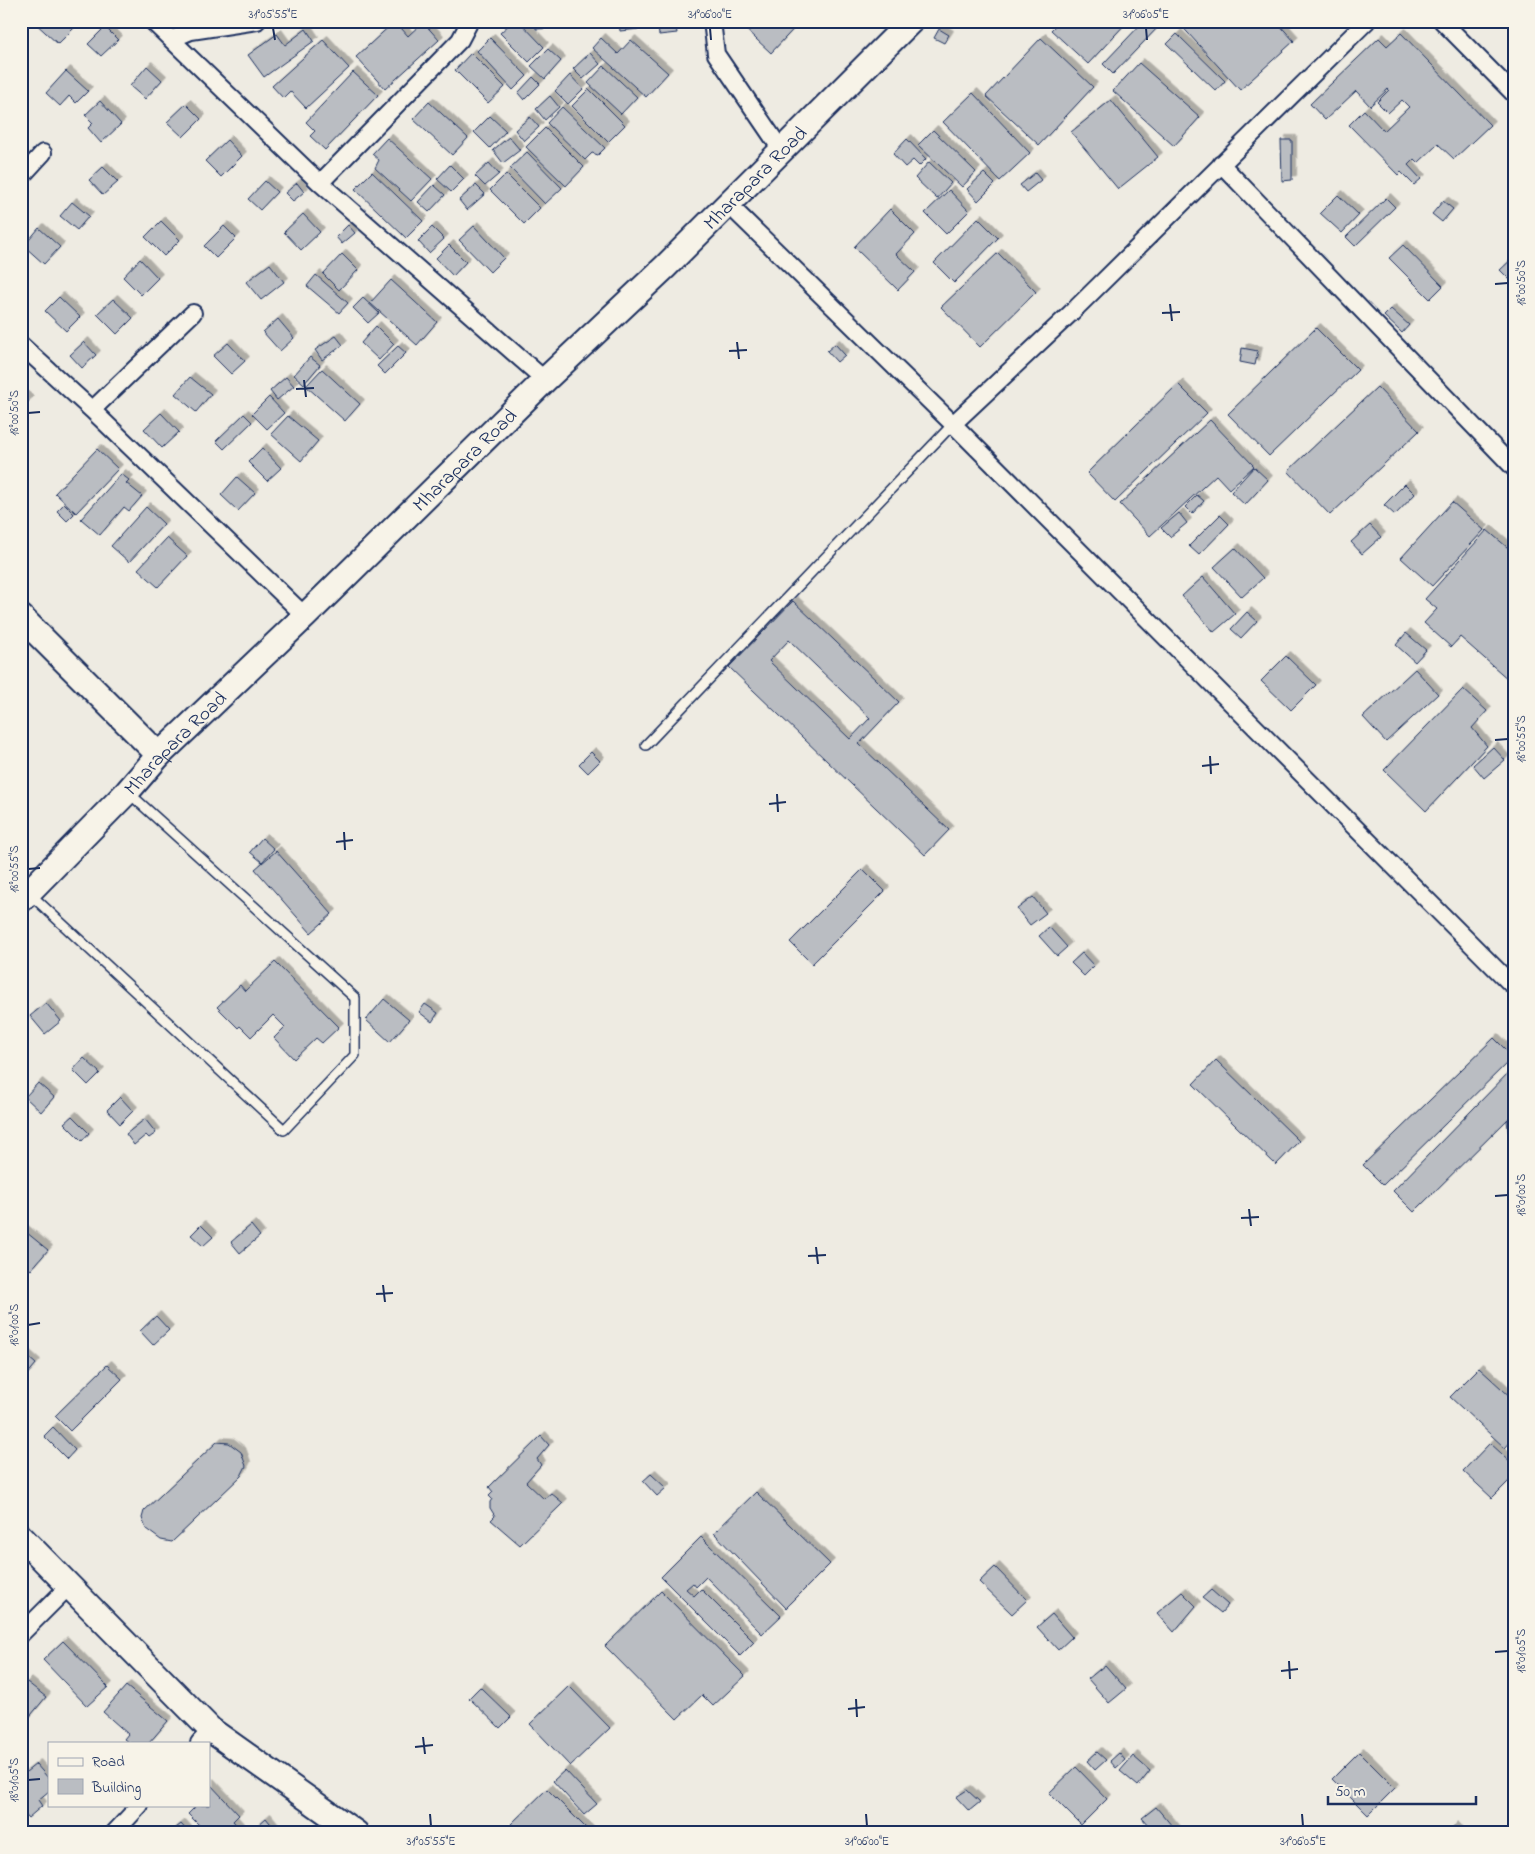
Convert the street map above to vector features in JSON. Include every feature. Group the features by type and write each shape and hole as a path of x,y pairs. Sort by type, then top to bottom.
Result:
{"main road":[{"name":"Mharapara Road","path":"25,896 127,792 159,755 305,616 544,380 665,267 911,21"},
{"path":"21,617 159,755"},
{"path":"21,1537 69,1586 205,1736 356,1833"}],"street":[{"path":"152,21 320,183 544,380"},
{"path":"172,39 191,31 257,21"},
{"path":"320,183 460,40 470,21"},
{"path":"712,21 716,54 782,151"},
{"path":"953,424 1071,313 1366,21"},
{"path":"1442,21 1514,94"},
{"path":"21,177 43,153"},
{"path":"1221,164 1514,468"},
{"path":"728,204 953,424 1513,984"},
{"path":"92,410 193,312"},
{"path":"21,345 92,410 305,616"},
{"path":"21,1634 69,1586"},
{"path":"114,1833 139,1806"}],"lane":[{"path":"646,745 953,424"},
{"path":"25,896 284,1130 355,1055 354,998 127,792"}],"building":[{"path":"33,21 69,21 74,28 58,44"},
{"path":"395,21 408,36 423,22 439,40 385,89 356,57"},
{"path":"513,21 519,21 544,47 529,62 500,33"},
{"path":"535,21 553,21 553,28 536,29"},
{"path":"619,21 675,21 677,33 659,35 658,27 620,31"},
{"path":"745,21 801,21 771,53 741,25"},
{"path":"1060,21 1128,21 1088,64 1051,30"},
{"path":"1144,21 1160,21 1162,23 1113,74 1103,64"},
{"path":"1177,21 1276,21 1294,41 1240,90"},
{"path":"105,27 118,40 101,56 88,44"},
{"path":"306,29 314,41 264,77 248,55 277,34 285,45"},
{"path":"939,29 949,35 944,43 934,38"},
{"path":"1401,33 1490,125 1454,159 1438,144 1418,163 1414,159 1408,165 1421,179 1414,185 1401,172 1398,175 1349,125 1364,110 1384,131 1409,107 1402,100 1388,113 1377,102 1388,89 1370,106 1356,91 1325,120 1310,104 1379,38 1387,46"},
{"path":"1177,34 1225,81 1216,91 1167,44"},
{"path":"490,38 527,76 513,90 477,51"},
{"path":"601,38 618,54 631,40 668,73 646,97 592,48"},
{"path":"1041,38 1093,87 1039,145 986,96"},
{"path":"323,40 349,68 306,108 290,91 283,98 272,86"},
{"path":"548,49 561,61 545,79 531,66"},
{"path":"471,53 505,87 488,103 455,70"},
{"path":"590,53 600,64 583,79 573,69"},
{"path":"1139,63 1200,117 1174,146 1113,91"},
{"path":"147,66 162,80 145,99 130,86"},
{"path":"604,66 637,97 621,114 588,83"},
{"path":"66,71 88,91 76,103 69,96 60,106 46,93"},
{"path":"353,72 378,95 325,150 310,136 315,131 306,122"},
{"path":"570,75 583,89 568,104 555,91"},
{"path":"533,77 540,84 524,100 518,93"},
{"path":"589,89 625,125 608,142 572,106"},
{"path":"973,93 1030,153 1000,181 943,122"},
{"path":"550,96 559,107 545,120 536,109"},
{"path":"1111,100 1158,157 1118,189 1071,132"},
{"path":"100,101 121,124 101,143 88,128 93,123 85,115"},
{"path":"429,102 468,138 452,155 413,119"},
{"path":"186,104 201,119 183,137 167,122"},
{"path":"562,107 605,148 598,155 592,153 585,160 547,123"},
{"path":"490,116 506,131 490,148 474,132"},
{"path":"530,117 539,127 524,141 515,130"},
{"path":"545,128 584,167 566,186 526,147"},
{"path":"933,130 976,172 962,187 918,145"},
{"path":"509,137 520,150 503,163 493,150"},
{"path":"387,138 432,179 411,201 375,168 379,160 372,154"},
{"path":"907,139 926,159 919,166 913,160 905,167 893,154"},
{"path":"227,140 242,156 221,177 205,161"},
{"path":"1281,140 1292,140 1292,180 1282,181"},
{"path":"527,152 562,188 545,204 510,168"},
{"path":"929,162 951,183 937,199 915,178"},
{"path":"489,163 499,174 485,186 475,176"},
{"path":"450,165 464,179 451,192 437,179"},
{"path":"103,167 118,182 103,195 89,180"},
{"path":"372,172 423,221 406,238 355,189"},
{"path":"984,173 995,184 978,201 967,189"},
{"path":"1035,173 1041,180 1026,192 1020,185"},
{"path":"506,174 540,208 524,224 490,190"},
{"path":"265,181 277,192 260,210 248,199"},
{"path":"297,183 304,192 293,201 285,193"},
{"path":"434,185 445,195 429,212 418,202"},
{"path":"476,185 485,194 467,210 459,200"},
{"path":"949,190 969,211 946,234 925,213"},
{"path":"1338,195 1359,215 1342,233 1320,213"},
{"path":"1386,198 1395,207 1355,246 1346,237"},
{"path":"1443,201 1453,209 1442,222 1432,214"},
{"path":"72,202 89,216 77,230 60,216"},
{"path":"890,209 915,234 896,254 915,272 898,290 854,247"},
{"path":"303,214 320,232 301,250 284,232"},
{"path":"978,218 998,238 954,283 934,263"},
{"path":"161,221 180,240 164,256 145,237"},
{"path":"348,225 355,233 342,244 336,237"},
{"path":"224,226 236,238 216,258 204,246"},
{"path":"474,226 504,258 490,272 459,240"},
{"path":"432,227 444,239 429,253 418,241"},
{"path":"39,228 60,247 44,264 24,246"},
{"path":"449,245 466,262 453,276 436,258"},
{"path":"1403,245 1443,286 1430,299 1389,258"},
{"path":"998,253 1036,292 980,347 941,307"},
{"path":"342,254 358,270 339,290 323,274"},
{"path":"1514,257 1514,284 1500,270"},
{"path":"140,259 158,278 141,295 123,277"},
{"path":"270,264 284,282 261,300 246,282"},
{"path":"316,275 348,303 339,313 307,286"},
{"path":"391,280 437,322 417,345 370,303"},
{"path":"59,297 80,317 66,331 45,311"},
{"path":"363,298 379,313 368,323 353,308"},
{"path":"113,299 133,318 117,334 97,314"},
{"path":"1391,309 1409,325 1402,333 1384,316"},
{"path":"278,319 294,338 280,351 263,332"},
{"path":"376,326 394,344 379,360 361,343"},
{"path":"1316,328 1358,370 1269,456 1228,414"},
{"path":"336,336 343,345 322,360 315,350"},
{"path":"84,342 96,355 82,368 70,355"},
{"path":"228,343 245,361 231,374 213,356"},
{"path":"835,344 845,355 837,362 827,351"},
{"path":"398,346 406,353 385,374 377,366"},
{"path":"1242,348 1258,351 1255,365 1240,362"},
{"path":"310,357 320,365 304,384 294,375"},
{"path":"322,369 360,404 345,421 306,386"},
{"path":"190,377 211,394 196,412 175,394"},
{"path":"286,377 294,386 277,400 270,391"},
{"path":"1178,384 1207,413 1115,502 1087,473"},
{"path":"1377,387 1419,431 1330,515 1288,471"},
{"path":"21,393 29,401 21,408"},
{"path":"269,397 284,413 267,429 252,414"},
{"path":"161,413 179,432 162,448 144,429"},
{"path":"244,414 252,422 224,449 216,441"},
{"path":"288,416 318,441 301,461 271,434"},
{"path":"1210,420 1254,466 1229,489 1216,475 1150,536 1120,504"},
{"path":"262,448 281,468 267,481 248,462"},
{"path":"97,449 118,469 76,513 55,493"},
{"path":"1254,467 1268,480 1245,505 1231,492"},
{"path":"121,474 129,480 126,483 142,496 129,511 124,507 100,535 81,519"},
{"path":"237,477 255,493 238,511 221,495"},
{"path":"1405,484 1415,494 1395,515 1384,505"},
{"path":"1197,495 1204,501 1192,514 1185,507"},
{"path":"1452,502 1484,530 1432,586 1401,558"},
{"path":"64,504 74,514 67,521 57,511"},
{"path":"146,507 164,524 129,562 111,546"},
{"path":"1179,513 1187,523 1170,537 1161,528"},
{"path":"1220,515 1229,524 1199,555 1189,546"},
{"path":"1370,525 1381,537 1362,554 1351,542"},
{"path":"1487,530 1514,553 1514,675 1509,680 1460,637 1451,647 1424,623 1437,609 1425,599"},
{"path":"167,538 187,556 158,587 138,569"},
{"path":"1235,548 1263,578 1242,597 1214,567"},
{"path":"1203,577 1235,614 1214,632 1182,596"},
{"path":"793,601 899,702 859,744 949,830 925,855 729,667","holes":["789,640 870,718 850,739 769,661"]},
{"path":"1247,612 1257,621 1241,638 1231,629"},
{"path":"1406,633 1426,650 1415,662 1396,645"},
{"path":"1286,656 1316,685 1291,710 1261,681"},
{"path":"1415,669 1438,694 1386,742 1363,717"},
{"path":"1463,689 1487,711 1472,728 1487,746 1426,811 1384,770"},
{"path":"1493,747 1505,760 1484,778 1473,765"},
{"path":"591,752 600,761 588,773 579,764"},
{"path":"262,838 274,849 262,862 250,852"},
{"path":"276,851 332,914 311,933 255,869"},
{"path":"863,869 885,891 812,964 790,942"},
{"path":"1033,897 1046,913 1030,925 1017,909"},
{"path":"1049,927 1067,947 1057,956 1039,936"},
{"path":"1082,953 1094,966 1084,976 1071,963"},
{"path":"275,962 339,1027 322,1043 316,1038 294,1059 274,1038 285,1027 273,1015 251,1037 240,1026 238,1028 217,1007 240,985 245,991"},
{"path":"384,999 409,1020 390,1042 366,1020"},
{"path":"46,1003 61,1021 45,1034 30,1016"},
{"path":"425,1004 438,1013 432,1022 419,1012"},
{"path":"1494,1038 1513,1057 1383,1185 1363,1165"},
{"path":"84,1058 100,1073 88,1085 73,1070"},
{"path":"1216,1060 1299,1141 1276,1165 1193,1084"},
{"path":"1514,1067 1514,1113 1414,1212 1393,1191"},
{"path":"38,1083 54,1097 41,1112 25,1097"},
{"path":"120,1097 133,1111 120,1124 107,1110"},
{"path":"72,1116 89,1133 82,1141 64,1123"},
{"path":"145,1119 156,1133 149,1138 146,1135 134,1145 126,1134"},
{"path":"1514,1119 1514,1146 1510,1146 1507,1120"},
{"path":"201,1225 213,1237 203,1246 191,1235"},
{"path":"251,1225 260,1236 240,1253 231,1242"},
{"path":"21,1228 48,1250 31,1270 21,1262"},
{"path":"156,1316 169,1330 153,1345 140,1331"},
{"path":"21,1351 36,1364 26,1376 21,1372"},
{"path":"107,1365 122,1379 70,1431 55,1416"},
{"path":"1479,1368 1514,1400 1514,1438 1505,1448 1450,1397"},
{"path":"53,1427 75,1450 67,1459 44,1436"},
{"path":"541,1436 549,1445 537,1459 541,1465 526,1482 544,1499 551,1493 563,1503 520,1545 491,1520 495,1516 490,1508 492,1499 489,1496 493,1492 489,1487"},
{"path":"217,1442 229,1443 241,1452 246,1466 241,1476 172,1542 161,1540 146,1529 142,1518 144,1511"},
{"path":"1490,1443 1514,1465 1514,1476 1492,1498 1463,1471"},
{"path":"651,1474 666,1488 657,1496 643,1481"},
{"path":"756,1492 830,1564 786,1608 714,1533"},
{"path":"701,1537 781,1616 762,1634 706,1577 696,1587 693,1583 686,1589 694,1596 701,1589 754,1642 740,1656 661,1577"},
{"path":"995,1567 1027,1600 1012,1614 979,1582"},
{"path":"1211,1590 1228,1605 1221,1613 1202,1598"},
{"path":"661,1591 745,1676 713,1706 702,1695 677,1719 605,1646"},
{"path":"1182,1592 1196,1606 1174,1632 1157,1613"},
{"path":"1052,1614 1072,1637 1058,1650 1037,1627"},
{"path":"63,1641 108,1687 87,1706 43,1660"},
{"path":"1105,1665 1126,1689 1109,1703 1088,1679"},
{"path":"27,1682 46,1697 21,1727 21,1688"},
{"path":"126,1686 168,1721 150,1742 128,1742 124,1739 128,1734 103,1712"},
{"path":"569,1686 610,1728 570,1766 530,1724"},
{"path":"480,1687 511,1717 500,1728 469,1698"},
{"path":"1097,1752 1106,1760 1095,1770 1087,1761"},
{"path":"1359,1752 1395,1788 1368,1815 1332,1779"},
{"path":"1119,1753 1125,1760 1116,1768 1110,1761"},
{"path":"1133,1756 1150,1771 1138,1786 1120,1771"},
{"path":"36,1764 48,1778 48,1792 38,1800 42,1806 28,1818 21,1810 21,1776"},
{"path":"1076,1767 1107,1799 1081,1825 1049,1793"},
{"path":"565,1770 597,1804 584,1815 553,1781"},
{"path":"210,1784 239,1815 233,1821 242,1831 239,1833 215,1833 210,1828 206,1832 188,1814 195,1807 210,1806"},
{"path":"547,1789 591,1833 520,1833 511,1824"},
{"path":"967,1790 980,1802 969,1811 956,1797"},
{"path":"1156,1807 1178,1833 1155,1833 1142,1818"},
{"path":"266,1818 278,1833 249,1833"},
{"path":"181,1824 189,1833 170,1833"},
{"path":"1454,1826 1460,1833 1447,1833"}]}
